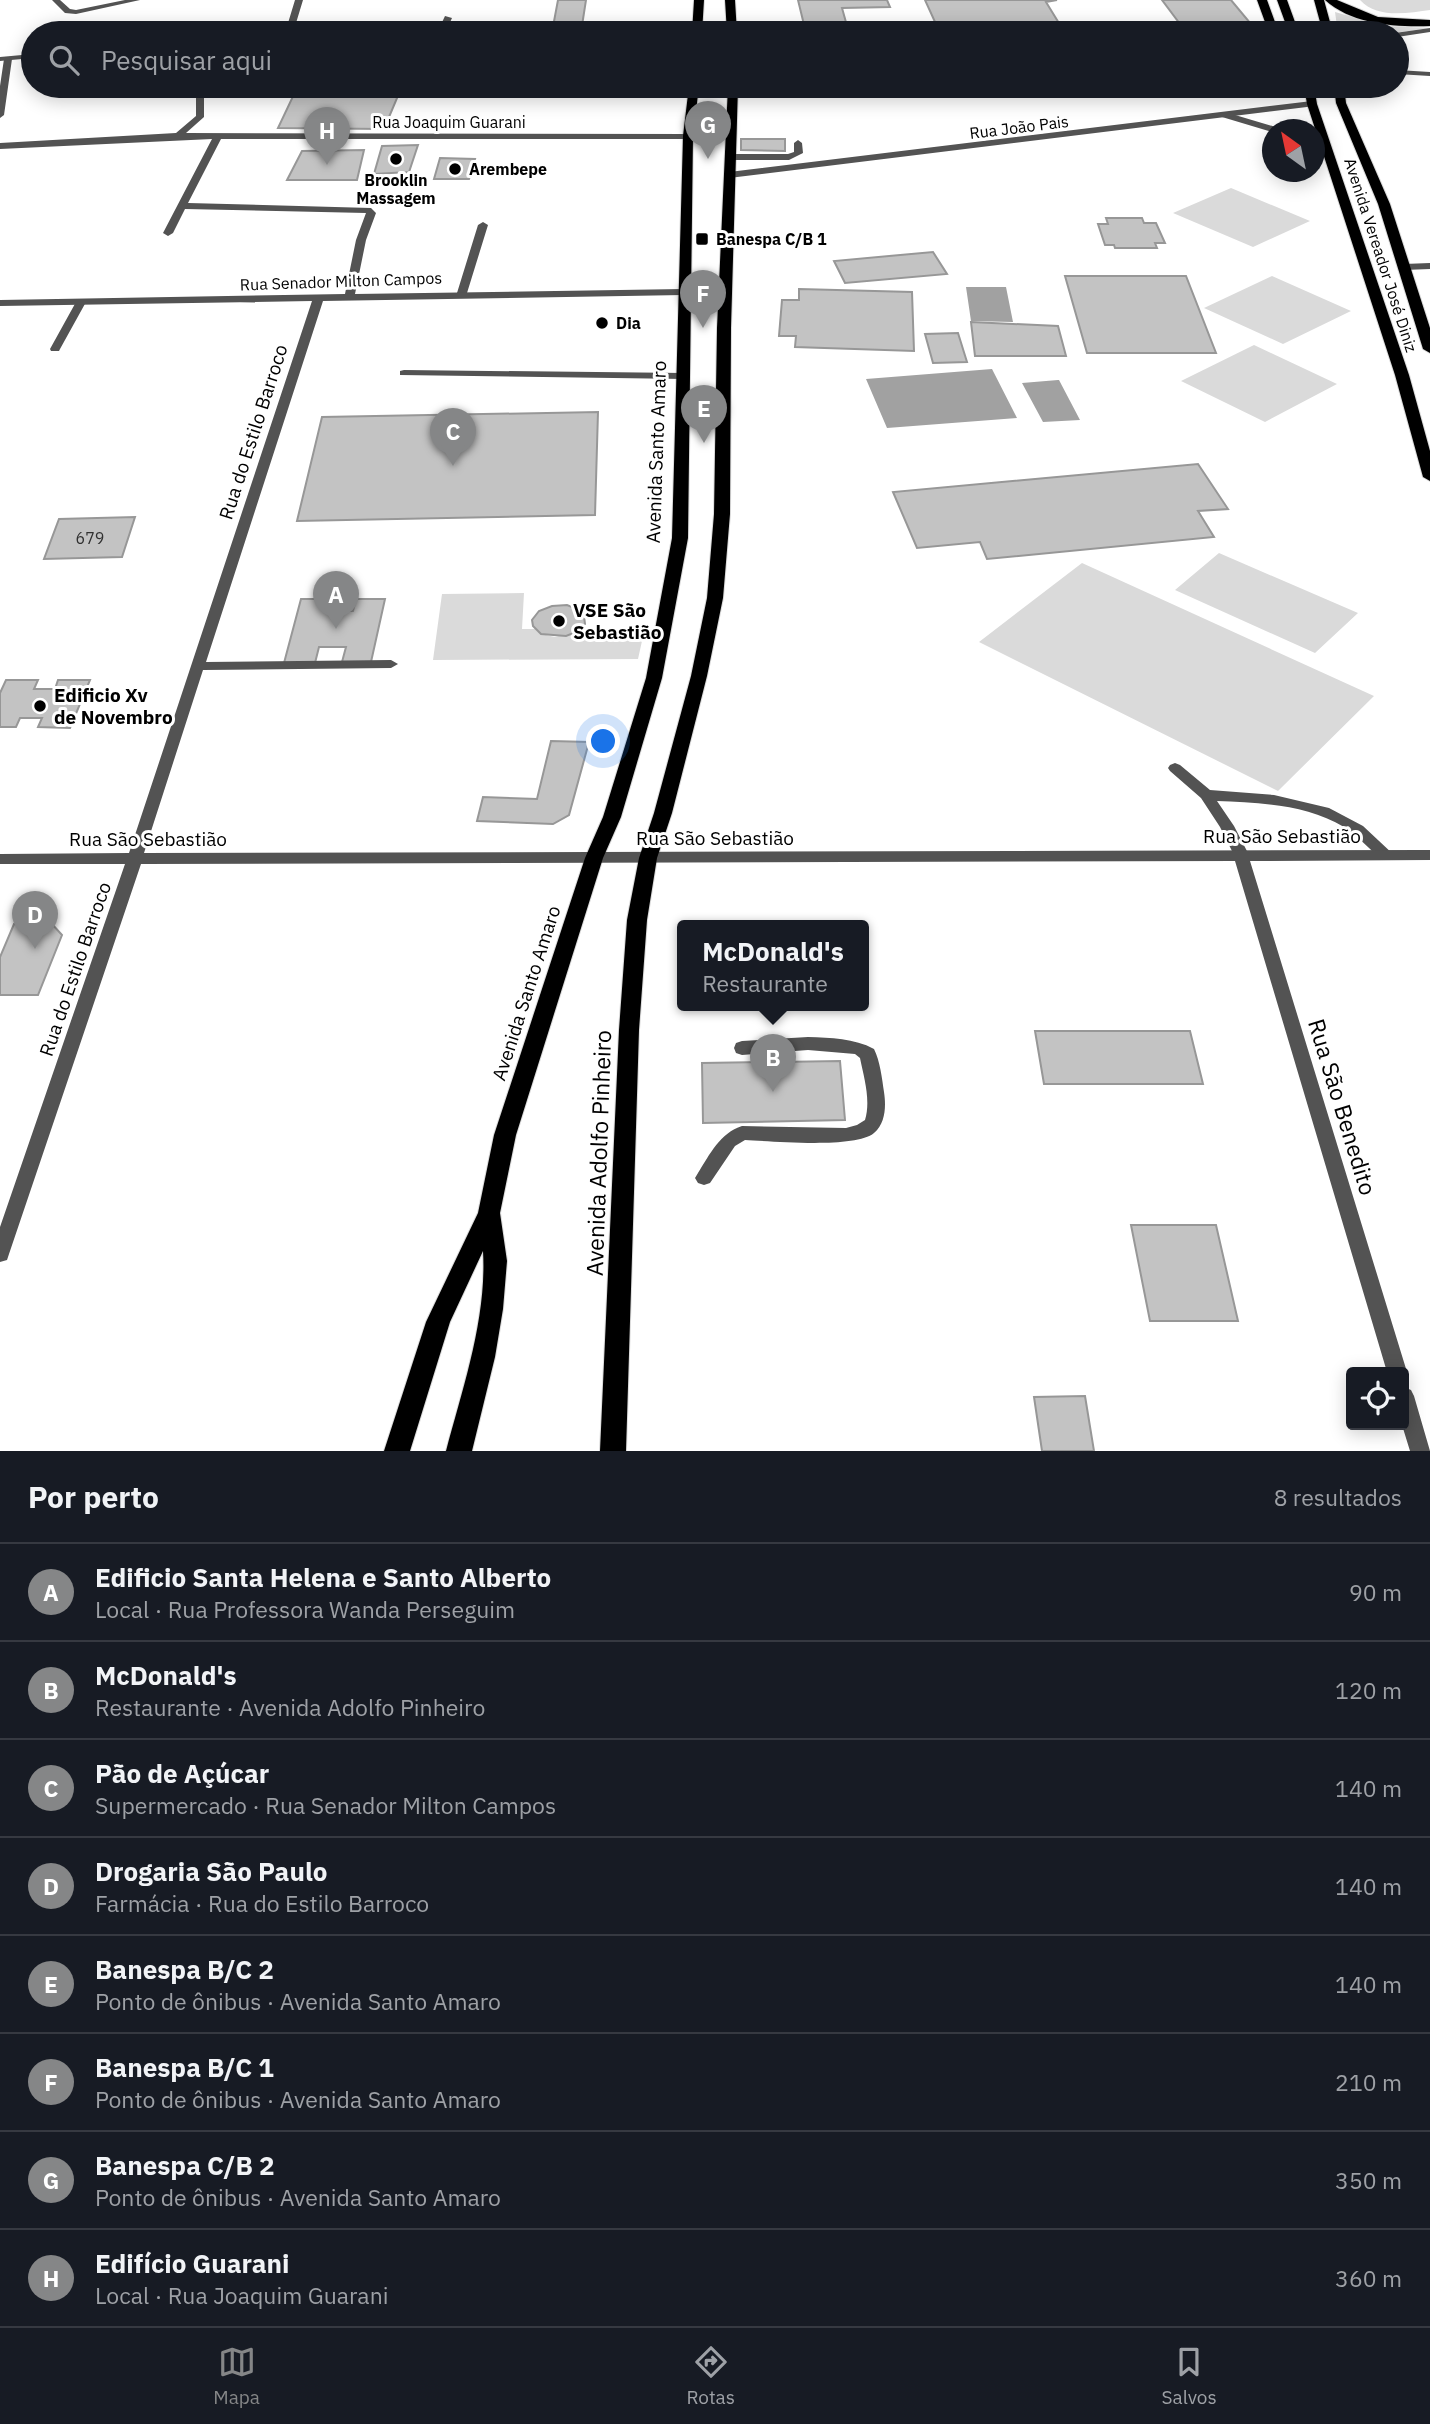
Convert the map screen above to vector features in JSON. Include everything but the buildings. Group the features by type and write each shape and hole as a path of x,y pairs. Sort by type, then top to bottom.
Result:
{"main road":[{"path":"698,21 699,0"},
{"path":"730,0 731,21"},
{"path":"1262,0 1270,21"},
{"path":"1282,0 1290,21"},
{"path":"1322,0 1375,21"},
{"path":"1322,0 1326,21"},
{"path":"1409,22 1430,23"},
{"name":"Avenida Santo Amaro","path":"397,1451 438,1322 489,1213 505,1135 594,858 612,817 657,665 680,538 683,292 688,136 693,98"},
{"path":"648,858 663,813 689,713 715,598 722,514 732,98"},
{"name":"Avenida Vereador José Diniz","path":"1311,98 1316,119"},
{"name":"Avenida Vereador José Diniz","path":"1340,98 1384,204 1430,349"},
{"name":"Avenida Vereador José Diniz","path":"1325,150 1402,375 1430,477"},
{"name":"Avenida Adolfo Pinheiro","path":"613,1451 629,1030 637,920 648,858"},
{"name":"Avenida Santo Amaro","path":"459,1451 474,1396 489,1319 495,1260 489,1213"}],"street":[{"path":"56,0 68,11 76,12 136,0"},
{"path":"293,21 299,0"},
{"path":"1409,33 1430,30"},
{"path":"0,115 4,59"},
{"path":"1409,73 1430,74"},
{"path":"178,136 200,117 200,98"},
{"name":"Rua João Pais","path":"729,175 1312,104"},
{"path":"1225,115 1262,126"},
{"path":"168,233 218,135"},
{"name":"Rua Joaquim Guarani","path":"0,146 218,135 688,136"},
{"path":"729,157 789,157 799,153 799,143"},
{"path":"183,206 368,210 371,213 361,240 349,297"},
{"path":"462,293 483,225"},
{"path":"1404,267 1430,266"},
{"name":"Rua Senador Milton Campos","path":"0,303 318,299 462,293 683,292"},
{"name":"Rua do Estilo Barroco","path":"0,1254 135,858 318,299"},
{"path":"55,349 81,302"},
{"path":"404,373 684,376"},
{"path":"198,666 391,664"},
{"name":"Rua São Benedito","path":"1175,768 1206,795 1227,826 1241,855 1395,1367"},
{"path":"1206,795 1304,805 1339,818 1363,834 1386,855"},
{"name":"Rua São Sebastião","path":"0,859 1430,855"},
{"path":"704,1178 729,1141 742,1133 846,1135 862,1132 873,1120 876,1107 868,1054 861,1048 820,1045 742,1048"},
{"path":"1409,1413 1420,1451"}],"shaded area":[{"path":"1360,0 1430,0 1430,10 1384,12 1367,6"},
{"path":"1335,12 1367,21 1336,21"},
{"path":"1409,27 1430,28 1409,31"},
{"path":"1231,188 1310,221 1253,247 1173,213"},
{"path":"1272,276 1351,311 1283,344 1204,308"},
{"path":"966,287 1006,287 1013,322 971,321"},
{"path":"1254,345 1337,384 1265,422 1181,381"},
{"path":"992,369 1017,418 887,428 866,379"},
{"path":"1059,380 1080,420 1043,422 1022,383"},
{"path":"1219,553 1358,613 1315,653 1175,590"},
{"path":"1082,563 1374,696 1278,791 979,642"},
{"path":"524,593 522,629 535,629 541,634 555,637 579,631 644,632 638,659 433,660 442,594"}],"place":[{"name":"Brooklin Massagem","path":"396,159"},
{"name":"Banespa C/B 2","path":"708,159"},
{"name":"Edifício Guarani","path":"327,165"},
{"name":"Arembepe","path":"455,169"},
{"name":"Banespa C/B 1","path":"702,239"},
{"name":"Dia","path":"602,323"},
{"name":"Banespa B/C 1","path":"703,328"},
{"name":"Banespa B/C 2","path":"704,443"},
{"name":"Pão de Açúcar","path":"453,466"},
{"name":"VSE São Sebastião","path":"559,621"},
{"name":"Edificio Santa Helena e Santo Alberto","path":"336,629"},
{"name":"Edificio Xv de Novembro","path":"40,706"},
{"name":"Drogaria São Paulo","path":"35,949"},
{"name":"McDonald's","path":"773,1092"}]}
